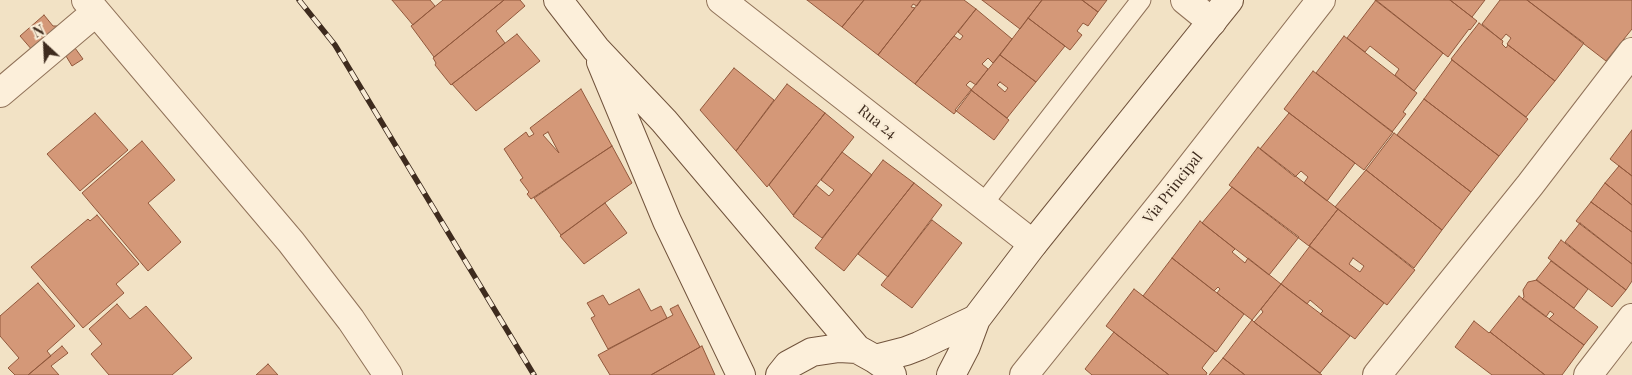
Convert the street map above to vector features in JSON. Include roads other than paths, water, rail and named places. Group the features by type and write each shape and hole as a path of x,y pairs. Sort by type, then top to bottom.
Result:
{"street":[{"path":"558,0 596,49 664,121 875,361"},
{"name":"Rua 24","path":"721,0 1033,244"},
{"path":"1185,0 1212,22"},
{"path":"951,375 966,346 976,319 1033,244 1229,0"},
{"name":"Via Principal","path":"1024,375 1171,192 1320,0"},
{"path":"0,93 91,6 291,242 351,320 388,375"},
{"path":"596,49 667,221 740,375"},
{"path":"1389,371 1632,52"},
{"path":"1588,375 1624,343 1632,318"},
{"path":"780,375 788,365 812,352 839,348 875,361 919,346 976,319"}],"lane":[{"path":"982,205 1141,0"}],"railway":[{"path":"299,0 335,45 534,375"}]}
